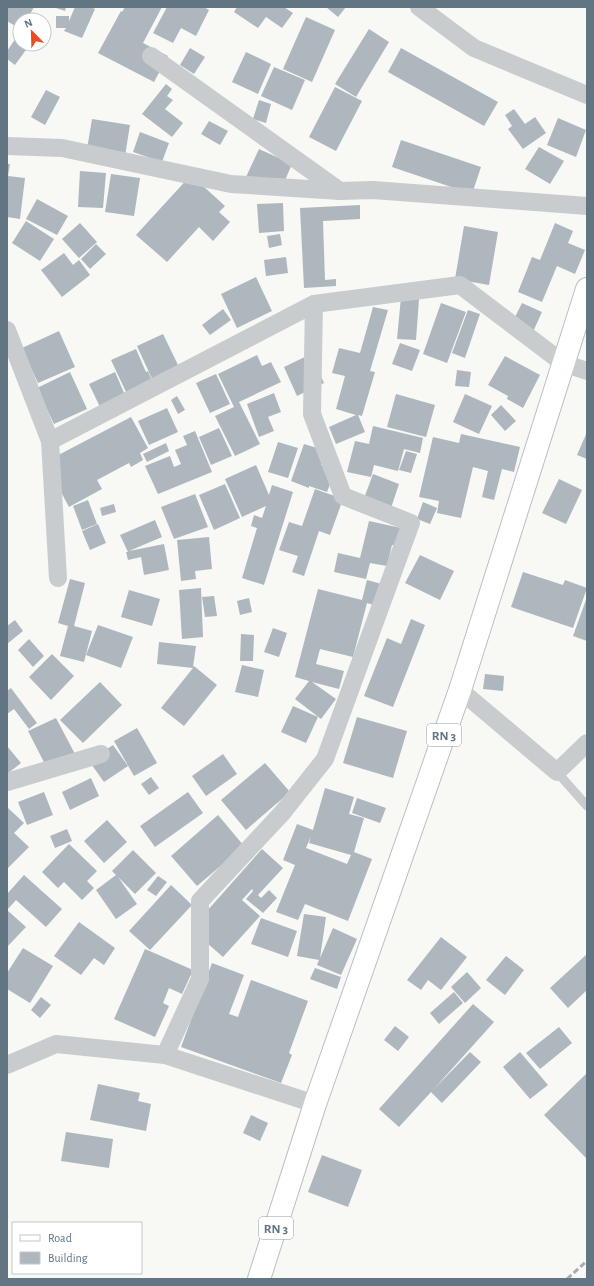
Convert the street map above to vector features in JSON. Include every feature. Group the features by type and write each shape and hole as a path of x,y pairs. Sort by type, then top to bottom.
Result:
{"main road":[{"name":"RN 3","path":"259,1279 315,1104 460,690 587,289"}],"street":[{"path":"419,7 474,48 587,95"},
{"path":"151,56 340,191"},
{"path":"7,146 62,148 231,184 340,191 373,190 587,206"},
{"path":"50,441 314,304 460,285 563,363 587,371"},
{"path":"165,1055 200,979 200,901 283,812 325,759 411,523 343,496 312,414 314,304"},
{"path":"7,330 50,441 58,578"},
{"path":"460,690 558,772 587,743"},
{"path":"7,782 101,754"},
{"path":"7,1065 56,1044 165,1055 315,1104"}],"lane":[{"path":"558,772 587,806"}],"building":[{"path":"7,7 34,7 31,12 12,12 12,24 7,21"},
{"path":"53,7 66,7 65,11"},
{"path":"75,7 91,7 95,9 82,38 64,31 66,28 56,28 56,16 69,16 69,21"},
{"path":"125,7 162,7 143,43 168,56 154,82 98,53 121,11 122,12"},
{"path":"167,7 204,7 209,10 196,36 181,28 173,43 153,33"},
{"path":"237,7 284,7 293,13 282,28 266,17 258,28 234,12"},
{"path":"326,7 346,7 338,17"},
{"path":"306,17 335,30 312,82 283,69"},
{"path":"369,29 389,42 356,97 335,84"},
{"path":"12,44 12,52 24,52 15,65 7,59 7,51"},
{"path":"190,48 205,57 194,74 180,65"},
{"path":"401,48 498,102 484,126 388,72"},
{"path":"246,52 271,64 258,94 232,82"},
{"path":"274,67 305,80 292,110 261,96"},
{"path":"166,84 172,89 167,96 173,100 165,109 183,123 172,137 142,114"},
{"path":"335,87 362,101 336,151 309,137"},
{"path":"46,90 60,97 45,125 31,117"},
{"path":"259,100 271,104 266,123 253,119"},
{"path":"514,109 525,124 535,117 546,133 523,149 508,129 512,126 505,115"},
{"path":"558,118 586,130 576,157 547,145"},
{"path":"92,119 130,125 125,156 87,149"},
{"path":"209,121 228,131 220,145 201,134"},
{"path":"140,132 169,143 162,162 133,152"},
{"path":"401,140 481,167 472,194 392,167"},
{"path":"539,147 564,161 550,184 525,169"},
{"path":"259,149 292,164 280,192 246,177"},
{"path":"7,164 10,164 8,176 25,178 20,219 7,217"},
{"path":"80,171 106,173 103,208 78,207"},
{"path":"111,174 140,178 134,216 105,212"},
{"path":"191,175 225,206 219,212 230,222 213,241 199,227 167,262 136,235"},
{"path":"37,199 68,216 57,235 26,219"},
{"path":"283,203 284,231 259,233 257,204"},
{"path":"360,205 360,219 323,221 325,280 336,279 336,286 304,288 300,208"},
{"path":"26,221 54,239 40,261 12,243"},
{"path":"80,223 97,242 79,258 62,239"},
{"path":"555,223 573,231 568,243 585,250 575,274 557,266 542,302 518,292 532,257 540,260"},
{"path":"464,226 498,232 489,285 455,279"},
{"path":"280,234 282,245 269,248 267,236"},
{"path":"96,244 106,254 90,269 81,259"},
{"path":"64,253 73,265 79,260 90,275 62,297 41,270"},
{"path":"286,257 288,273 266,276 264,260"},
{"path":"256,277 272,311 237,328 221,294"},
{"path":"401,297 419,299 416,340 397,339"},
{"path":"441,303 466,312 447,363 423,354"},
{"path":"522,303 542,312 532,334 511,325"},
{"path":"373,307 388,310 370,371 375,372 362,416 358,415 365,432 336,444 329,427 356,415 336,409 345,376 332,373 339,348 360,353"},
{"path":"223,309 231,320 210,335 202,325"},
{"path":"468,310 480,314 465,358 452,353"},
{"path":"59,331 75,367 38,383 22,348"},
{"path":"163,334 180,369 153,381 137,346"},
{"path":"400,343 420,350 412,371 392,364"},
{"path":"136,349 146,372 148,371 152,381 126,392 111,360"},
{"path":"311,354 324,383 297,396 284,367"},
{"path":"257,355 262,366 271,362 281,382 239,402 260,444 235,456 215,416 234,407 218,374"},
{"path":"505,356 540,375 523,408 507,399 508,396 488,385"},
{"path":"457,370 471,372 469,387 455,386"},
{"path":"70,372 87,409 54,424 37,388"},
{"path":"115,372 125,395 100,407 89,384"},
{"path":"216,374 230,404 210,413 196,383"},
{"path":"274,393 281,412 268,417 274,431 259,437 247,404"},
{"path":"396,394 435,405 426,437 387,427"},
{"path":"465,394 492,406 479,434 453,422"},
{"path":"177,396 185,410 178,414 171,400"},
{"path":"501,405 516,421 505,431 491,415"},
{"path":"167,408 178,432 149,445 138,421"},
{"path":"131,417 148,448 140,453 143,460 131,467 129,463 97,480 102,489 69,507 45,462"},
{"path":"373,426 423,438 420,453 404,449 398,471 374,465 371,477 347,472 355,441 369,444"},
{"path":"219,428 232,456 211,465 199,437"},
{"path":"195,431 212,472 158,494 145,466 170,456 174,467 181,464 175,450 187,445 183,436"},
{"path":"587,432 587,459 577,455"},
{"path":"461,434 520,447 514,472 502,469 494,500 482,497 488,471 473,467 461,518 437,513 439,501 419,497 433,437 459,443"},
{"path":"278,442 298,448 288,478 268,472"},
{"path":"166,443 169,451 147,462 143,454"},
{"path":"304,444 327,451 321,465 335,471 327,492 309,486 309,488 291,481"},
{"path":"406,451 417,454 411,473 399,470"},
{"path":"256,465 269,495 272,485 293,492 264,585 242,578 257,528 251,526 254,515 262,518 266,506 242,517 225,479"},
{"path":"373,474 399,484 390,511 363,501"},
{"path":"559,479 582,490 566,524 542,513"},
{"path":"225,484 240,518 214,530 199,495"},
{"path":"315,489 343,499 330,535 319,531 304,576 292,572 298,556 279,550 289,522 302,526"},
{"path":"195,494 208,527 174,539 161,507"},
{"path":"88,500 97,524 82,530 73,506"},
{"path":"423,502 437,508 430,524 417,519"},
{"path":"114,504 116,512 102,516 100,508"},
{"path":"155,520 162,537 129,551 164,544 169,570 144,575 141,557 128,560 126,552 128,552 120,535"},
{"path":"369,521 401,528 396,546 392,545 387,566 370,563 366,579 334,572 338,553 360,558"},
{"path":"98,524 106,543 90,550 82,531"},
{"path":"209,537 212,569 195,571 196,579 181,581 177,540"},
{"path":"420,555 454,571 440,600 405,583"},
{"path":"523,572 563,585 565,580 587,588 573,628 511,607"},
{"path":"70,579 85,583 74,626 92,631 84,662 60,656 68,626 58,623"},
{"path":"367,580 389,586 383,608 367,603 353,657 320,649 316,664 344,671 339,689 312,682 336,699 321,719 295,699 309,681 295,677 318,589 362,600"},
{"path":"201,588 203,637 182,639 179,590"},
{"path":"129,590 160,599 152,626 121,617"},
{"path":"214,596 217,616 205,617 202,597"},
{"path":"587,597 587,641 573,636"},
{"path":"249,598 252,612 240,615 237,601"},
{"path":"411,619 425,625 393,707 364,696 387,638 401,644"},
{"path":"15,620 23,631 7,644 7,626"},
{"path":"98,625 133,637 121,668 86,655"},
{"path":"273,628 287,633 279,657 264,652"},
{"path":"241,634 254,635 253,661 240,661"},
{"path":"29,639 44,656 33,667 18,650"},
{"path":"159,642 196,646 193,667 194,666 217,685 184,726 161,708 193,668 157,664"},
{"path":"52,654 74,676 51,700 29,677"},
{"path":"242,665 264,670 258,697 235,692"},
{"path":"485,674 504,676 503,691 483,689"},
{"path":"100,682 122,705 83,743 60,720"},
{"path":"11,688 37,723 29,729 14,709 7,714 7,691"},
{"path":"293,706 318,717 306,743 281,732"},
{"path":"357,717 407,731 393,778 343,763"},
{"path":"56,718 75,754 47,768 28,731"},
{"path":"137,728 157,763 134,776 114,741"},
{"path":"113,745 128,766 104,782 89,761"},
{"path":"7,746 21,763 7,774"},
{"path":"223,754 237,774 206,796 192,776"},
{"path":"265,763 290,792 246,830 221,800"},
{"path":"151,777 159,788 149,795 141,784"},
{"path":"91,778 99,796 70,810 62,792"},
{"path":"325,788 354,797 349,814 364,818 354,852 372,859 348,921 305,904 298,920 276,912 295,865 283,860 297,824 313,830","holes":["311,836 309,843 351,855 347,864 306,848"]},
{"path":"44,792 53,815 27,825 18,802"},
{"path":"188,792 203,813 155,847 140,826"},
{"path":"357,798 386,808 380,823 352,813"},
{"path":"7,807 24,823 14,833 29,847 7,869"},
{"path":"218,815 244,846 197,886 171,856"},
{"path":"107,820 127,842 104,863 84,841"},
{"path":"67,829 72,841 55,848 50,836"},
{"path":"69,844 97,871 87,881 94,888 82,900 64,882 58,888 42,872"},
{"path":"262,849 283,868 258,895 261,898 269,890 277,898 263,913 246,899 253,891 252,889 242,900 260,916 223,957 191,929"},
{"path":"133,850 156,873 135,894 118,877 137,904 116,919 96,890 116,875 112,871"},
{"path":"24,875 62,909 46,927 16,900 7,910 7,894"},
{"path":"158,876 167,882 156,896 147,890"},
{"path":"171,885 192,905 150,950 129,931"},
{"path":"7,910 26,927 7,947"},
{"path":"304,914 326,917 320,958 333,928 357,939 341,975 317,965 319,960 297,956"},
{"path":"261,918 297,931 288,957 251,944"},
{"path":"79,922 115,948 104,965 94,958 81,975 54,956"},
{"path":"441,937 467,957 441,990 428,980 421,990 407,980"},
{"path":"23,948 53,966 30,1003 7,989 7,973"},
{"path":"145,949 193,970 182,994 169,988 163,1003 169,1006 155,1037 114,1019"},
{"path":"587,954 587,990 568,1008 550,988"},
{"path":"506,956 524,970 505,995 486,980"},
{"path":"212,963 244,975 229,1014 238,1017 251,980 308,1001 289,1053 292,1055 281,1083 181,1047"},
{"path":"315,968 341,977 337,989 310,979"},
{"path":"467,972 481,988 465,1003 451,987"},
{"path":"454,992 463,1003 439,1024 430,1013"},
{"path":"41,997 51,1005 40,1018 31,1010"},
{"path":"473,1004 494,1022 433,1090 470,1052 481,1062 442,1103 431,1092 399,1127 379,1109"},
{"path":"395,1026 409,1037 398,1051 384,1040"},
{"path":"559,1027 572,1043 540,1069 526,1053"},
{"path":"520,1052 548,1085 530,1099 503,1067"},
{"path":"587,1073 587,1159 544,1115"},
{"path":"98,1084 140,1093 138,1101 151,1104 146,1131 90,1120"},
{"path":"251,1115 268,1123 260,1141 243,1133"},
{"path":"66,1132 113,1139 109,1168 61,1161"},
{"path":"322,1155 362,1170 348,1207 308,1192"}],"railway":[{"path":"567,1279 587,1261"}]}
